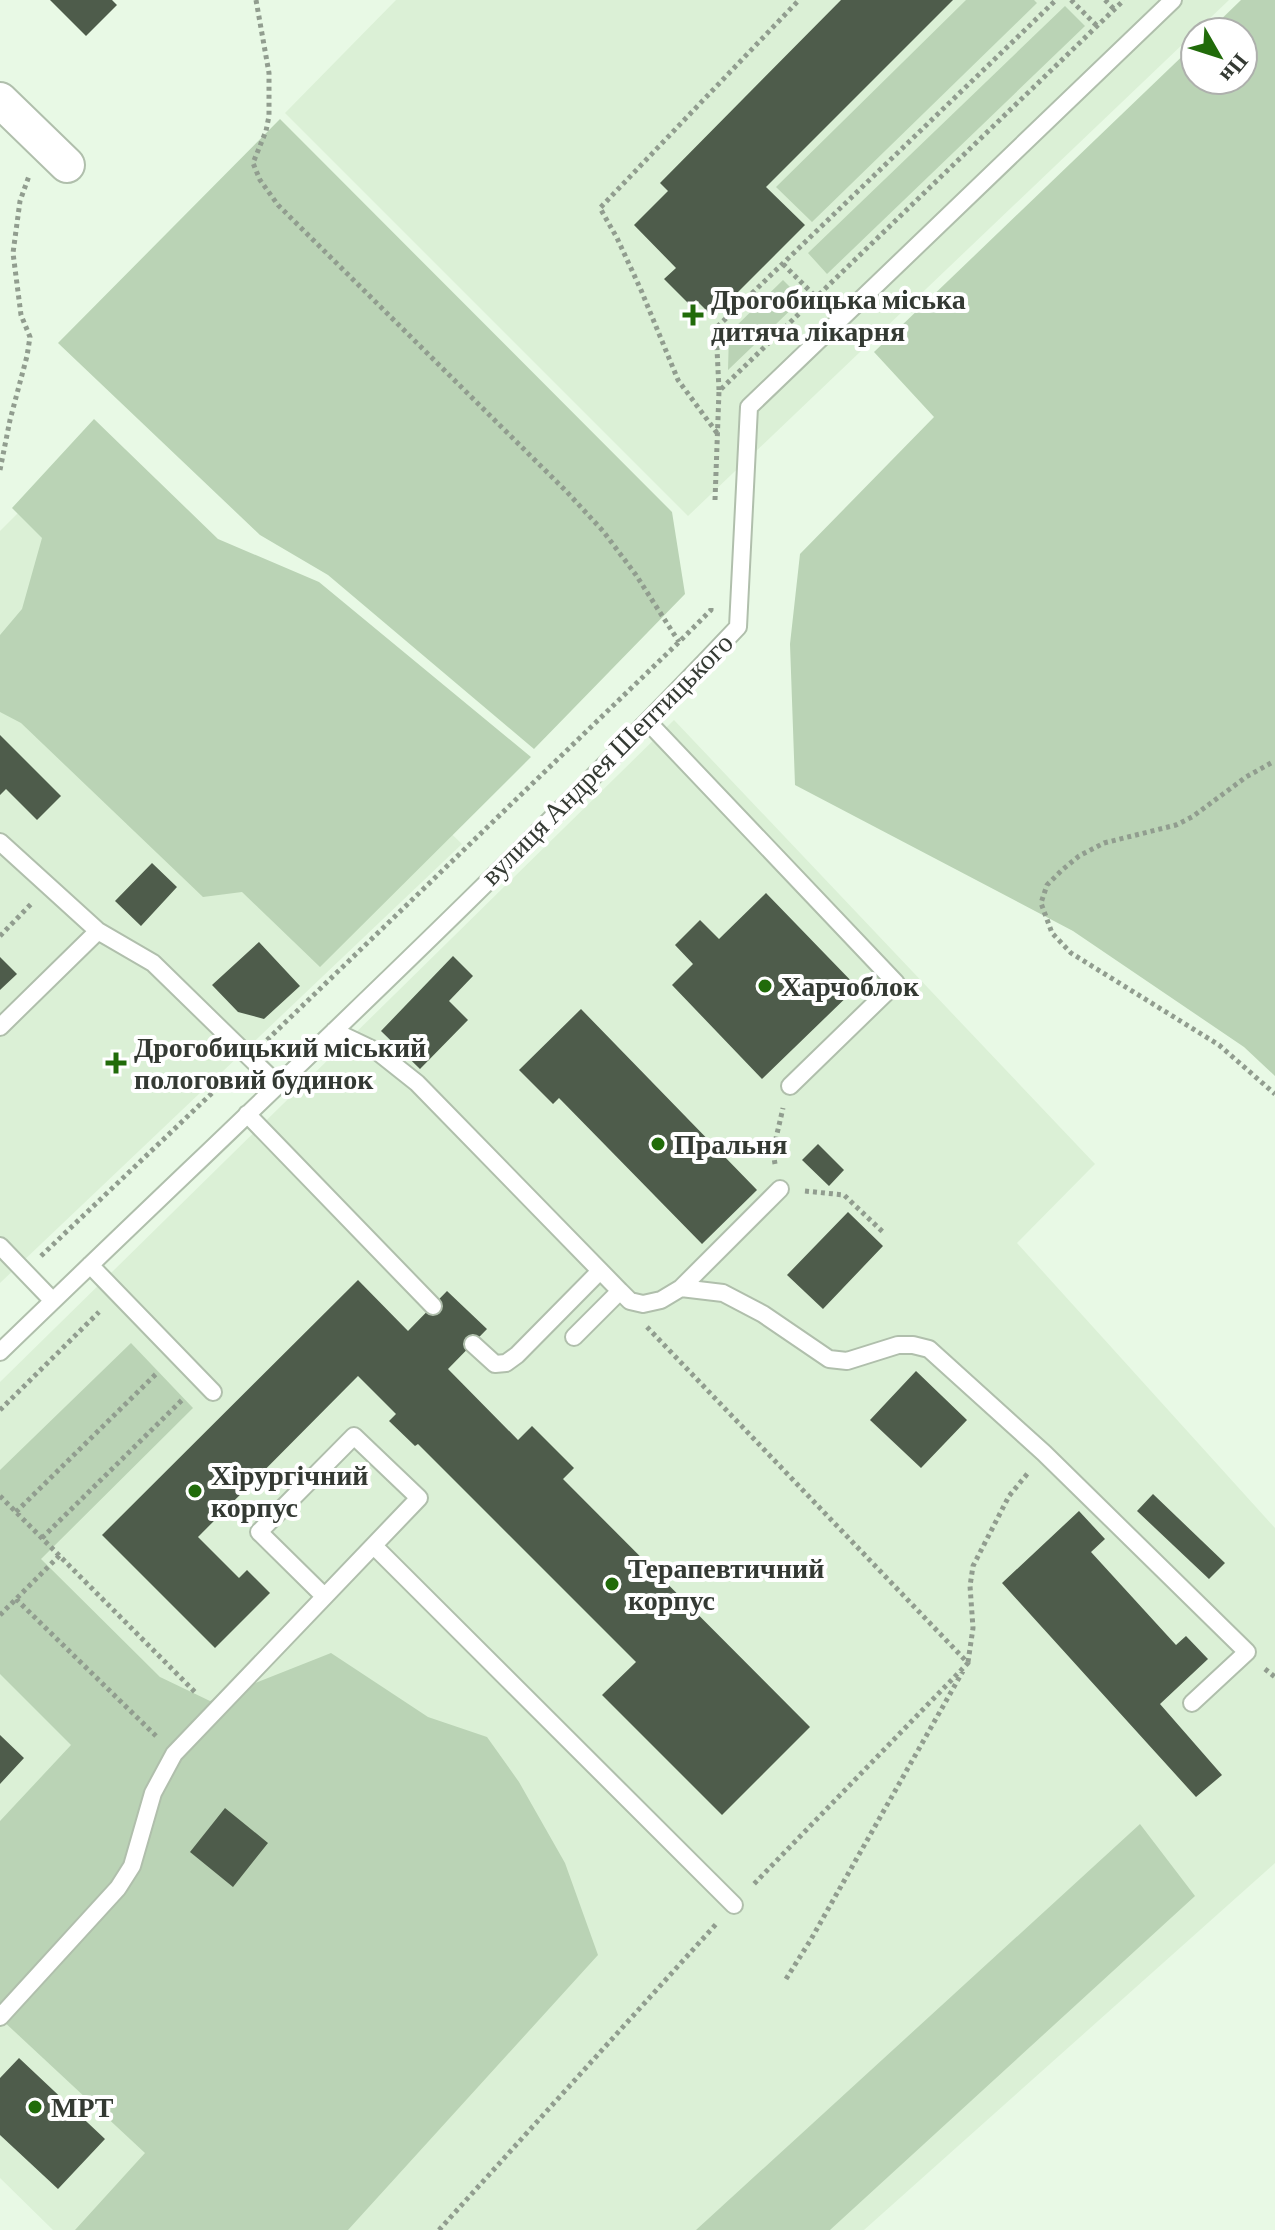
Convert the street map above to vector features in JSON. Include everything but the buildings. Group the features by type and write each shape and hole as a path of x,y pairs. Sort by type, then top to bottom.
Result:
{"street":[{"path":"0,100 67,165"}],"lane":[{"name":"вулиця Андрея Шептицького","path":"0,1352 334,1031 648,722 738,627 749,407 1173,0"},
{"path":"648,722 896,983 790,1086"},
{"path":"0,842 98,931 153,963 278,1085"},
{"path":"0,1027 98,931"},
{"path":"334,1031 378,1052 417,1083 630,1301 643,1304 661,1300 681,1288 780,1189"},
{"path":"247,1114 433,1306"},
{"path":"0,1246 53,1301"},
{"path":"90,1265 207,1386"},
{"path":"473,1344 495,1364 506,1363 600,1271"},
{"path":"681,1288 723,1293 763,1314 829,1359 847,1361 898,1345 929,1349 1044,1453 1247,1652 1192,1703"},
{"path":"574,1337 620,1291"},
{"path":"0,2017 118,1888 132,1866 153,1793 174,1754 419,1498 354,1436 259,1532 324,1596"},
{"path":"374,1546 734,1905"}],"path":[{"path":"256,0 269,73 269,116 253,163 260,180 278,205 603,531 679,642"},
{"path":"717,433 678,380 641,290 600,208 799,0"},
{"path":"714,507 719,391 716,328 1056,0"},
{"path":"1071,0 1097,26"},
{"path":"1105,0 1114,9"},
{"path":"719,391 1124,0"},
{"path":"0,470 30,337 21,315 14,275 15,233 20,201 42,141"},
{"path":"783,264 816,297"},
{"path":"25,1271 679,642 711,610 711,595"},
{"path":"1271,763 1176,825 1104,843 1079,856 1047,885 1041,903 1052,933 1071,953 1219,1045 1275,1094"},
{"path":"0,936 49,886"},
{"path":"790,1086 778,1119 773,1151 780,1189 844,1195 885,1234"},
{"path":"0,1410 117,1294"},
{"path":"636,1302 638,1318 968,1663"},
{"path":"16,1512 176,1354"},
{"path":"42,1538 207,1386"},
{"path":"786,1979 968,1663 973,1628 970,1586 973,1566 1009,1496 1044,1453"},
{"path":"0,1496 214,1711"},
{"path":"0,1615 60,1555"},
{"path":"16,1599 174,1754"},
{"path":"439,2230 734,1905 968,1663"}],"shaded area":[{"name":"Дрогобицька міська дитяча лікарня","path":"396,0 1229,0 1212,16 1179,16 1179,48 688,516 285,113"},
{"path":"966,0 1034,0 1037,3 812,222 776,187"},
{"path":"1241,0 1275,0 1275,1076 1244,1047 1073,931 795,785 790,644 800,554 934,417 874,352 1179,59 1179,96 1259,96 1259,16 1224,16"},
{"path":"1065,6 1085,26 827,274 808,253"},
{"path":"280,119 672,512 685,594 534,749 328,575 260,535 58,343"},
{"path":"783,280 802,299 728,370 729,333"},
{"path":"94,419 218,539 319,582 531,757 320,967 242,892 203,897 21,723 0,712 0,635 22,609 42,538 12,508"},
{"name":"Дрогобицький міський пологовий будинок","path":"68,463 462,844 0,1283 0,531"},
{"path":"674,720 1095,1164 1017,1243 1275,1528 1275,1863 864,2230 53,2230 0,2178 0,1382"},
{"path":"131,1343 193,1408 41,1559 160,1677 210,1701 331,1653 428,1717 487,1737 519,1782 565,1863 598,1955 348,2230 75,2230 145,2153 0,2018 0,1821 71,1745 0,1674 0,1470"},
{"path":"1140,1824 1195,1896 830,2230 696,2230"}],"place":[{"name":"Дрогобицька міська дитяча лікарня","path":"693,315"},
{"name":"Харчоблок","path":"765,986"},
{"name":"Дрогобицький міський пологовий будинок","path":"116,1063"},
{"name":"Пральня","path":"658,1144"},
{"name":"Хірургічний корпус","path":"195,1491"},
{"name":"Терапевтичний корпус","path":"612,1584"},
{"name":"МРТ","path":"35,2107"}]}
